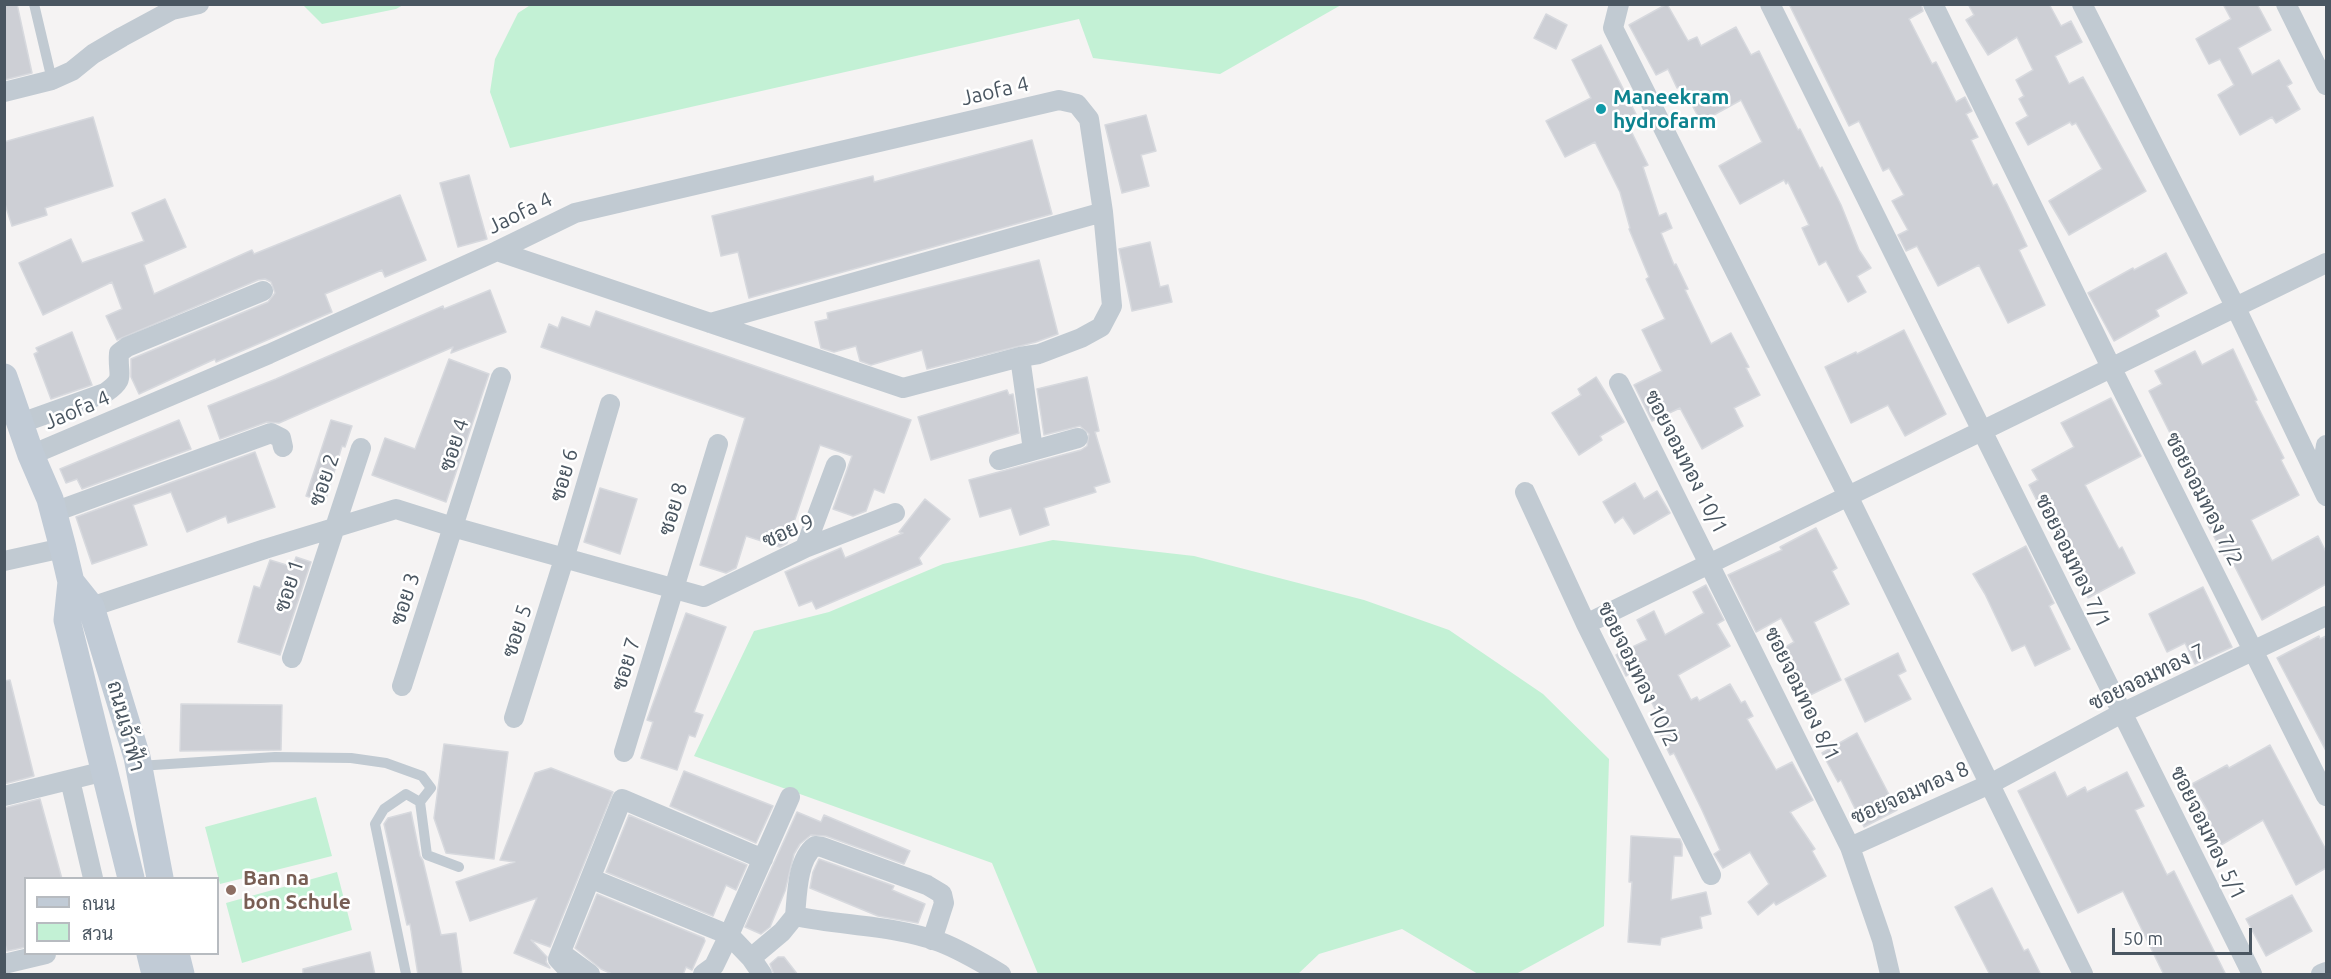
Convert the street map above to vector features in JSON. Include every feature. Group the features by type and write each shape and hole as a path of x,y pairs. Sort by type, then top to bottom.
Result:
{"main road":[{"name":"ถนนเจ้าฟ้า","path":"4,377 54,512 71,582 67,620 131,877"},
{"name":"ถนนเจ้าฟ้า","path":"71,582 91,607 138,766 160,877"},
{"path":"150,955 154,975"},
{"path":"176,955 181,975"}],"street":[{"path":"4,92 52,80 72,70 122,37 172,10 199,4"},
{"path":"1619,4 1613,28 1848,496 2084,975"},
{"name":"ซอยจอมทอง 7/1","path":"1770,4 2122,714"},
{"name":"ซอยจอมทอง 7/2","path":"1933,4 2111,367 2326,796"},
{"path":"2082,4 2235,306 2323,489"},
{"path":"2286,4 2326,85"},
{"name":"Jaofa 4","path":"31,455 269,354 576,213 1059,100 1077,104 1089,119 1103,212"},
{"path":"497,251 710,323 903,388 1039,354 1081,338 1101,327 1112,306 1103,212 710,323"},
{"path":"1586,624 2326,262"},
{"path":"21,423 105,393 117,385 120,377 119,353 127,347 263,291"},
{"path":"1020,357 1033,450"},
{"name":"ซอย 4","path":"453,527 501,377"},
{"name":"ซอยจอมทอง 10/1","path":"1619,383 1710,563"},
{"name":"ซอย 6","path":"564,559 610,404"},
{"path":"54,512 271,433 281,438 283,447"},
{"path":"999,460 1078,438"},
{"name":"ซอย 8","path":"673,589 718,444"},
{"path":"2323,489 2326,445"},
{"name":"ซอย 2","path":"333,529 361,448"},
{"path":"805,548 836,465"},
{"name":"ซอยจอมทอง 10/2","path":"1525,492 1586,624 1711,875"},
{"path":"91,607 396,509 673,589"},
{"name":"ซอย 9","path":"673,589 704,597 805,548 895,513"},
{"name":"ซอย 3","path":"402,686 453,527"},
{"name":"ซอย 1","path":"292,658 333,529"},
{"path":"4,561 63,548"},
{"name":"ซอย 5","path":"514,718 564,559"},
{"name":"ซอยจอมทอง 8/1","path":"1710,563 1850,847 1882,940 1890,975"},
{"name":"ซอย 7","path":"624,752 673,589"},
{"name":"ซอยจอมทอง 7","path":"1990,784 2122,714 2326,616"},
{"name":"ซอยจอมทอง 5/1","path":"2122,714 2252,975"},
{"path":"4,796 105,771"},
{"path":"70,780 93,877"},
{"name":"ซอยจอมทอง 8","path":"1850,847 1990,784"},
{"path":"703,975 714,966 790,797"},
{"path":"572,975 558,959 592,879 622,799 764,859"},
{"path":"751,958 782,932 795,916 799,877 810,850 815,846 927,885 942,894 944,903 932,940"},
{"path":"592,879 729,935 751,958 762,975"},
{"path":"795,916 902,932 932,940 977,959 1000,975"},
{"path":"561,953 590,975"},
{"path":"6,964 42,955"},
{"path":"2321,975 2326,972"}],"lane":[{"path":"34,4 52,80"},
{"path":"138,766 275,757 351,758 386,763 422,776 431,788 420,802 427,855 459,867"},
{"path":"406,975 375,824 384,809 406,794 420,802"}],"green space":[{"path":"532,4 1341,5 1220,74 1093,58 1079,19 510,148 490,92 495,59 518,13"},
{"path":"303,5 403,5 396,9 322,24"},
{"path":"1053,540 1194,556 1364,600 1449,630 1543,694 1609,759 1604,926 1516,974 1478,974 1402,929 1319,954 1298,974 1038,974 992,863 694,756 754,631 829,612 943,564"},
{"path":"316,797 332,856 220,884 205,827"},
{"path":"337,872 352,930 242,963 226,903"}],"building":[{"path":"4,4 17,4 32,73 4,80"},
{"path":"1667,4 1688,41 1697,37 1701,46 1736,27 1751,55 1759,51 1798,130 1800,129 1820,169 1822,167 1841,205 1859,250 1871,268 1857,276 1866,292 1848,302 1826,261 1819,265 1802,228 1809,225 1788,182 1786,184 1784,180 1740,204 1719,166 1762,142 1741,100 1701,122 1682,86 1677,88 1668,69 1656,75 1629,25"},
{"path":"1789,4 1921,4 1923,11 1909,19 1932,64 1936,62 1956,102 1965,97 1972,111 1966,114 1978,137 1971,140 1993,186 1997,184 2027,246 2019,250 2045,305 2008,323 1979,265 1938,286 1917,246 1906,251 1898,235 1908,230 1892,201 1904,195 1889,168 1883,171 1859,121 1849,126"},
{"path":"1968,4 2049,4 2061,26 2071,21 2082,42 2055,56 2069,84 2083,77 2146,191 2069,235 2049,201 2102,169 2076,123 2072,125 2070,122 2028,145 2016,123 2028,116 2019,99 2024,96 2016,80 2033,70 2017,37 1988,55 1966,20 1974,15"},
{"path":"2223,4 2257,4 2271,30 2238,48 2252,75 2279,60 2292,83 2287,86 2300,109 2276,123 2272,117 2240,135 2218,95 2234,85 2220,59 2209,64 2196,39 2231,19"},
{"path":"1546,14 1567,25 1556,49 1534,38"},
{"path":"1601,45 1639,120 1628,125 1648,165 1643,167 1659,216 1666,213 1672,228 1661,233 1674,265 1676,264 1688,289 1685,290 1711,344 1731,333 1749,367 1746,368 1760,395 1734,408 1743,426 1702,449 1680,408 1652,421 1634,385 1662,371 1642,330 1665,319 1646,279 1649,277 1629,229 1620,192 1595,142 1565,157 1546,121 1591,98 1572,60"},
{"path":"1146,115 1156,151 1141,155 1149,186 1122,193 1105,125"},
{"path":"93,117 113,186 45,208 47,215 12,226 4,201 4,142"},
{"path":"1032,140 1052,214 749,298 738,252 721,256 712,216 873,176 874,182"},
{"path":"469,175 487,239 458,247 440,183"},
{"path":"400,195 426,260 385,277 382,270 325,294 332,312 216,362 215,359 139,394 131,377 131,359 268,302 275,293 271,282 265,279 258,280 117,340 106,316 122,309 112,282 43,315 19,263 71,239 82,263 144,241 132,213 165,199 186,247 144,265 154,294 252,250 254,254"},
{"path":"1150,242 1160,287 1168,285 1172,302 1132,311 1119,249"},
{"path":"2166,253 2187,293 2156,310 2159,316 2114,341 2088,293"},
{"path":"1039,260 1058,334 1036,342 927,369 922,350 871,365 860,361 856,346 834,352 821,348 815,322 828,319 827,313"},
{"path":"490,290 506,332 451,353 453,347 279,423 267,422 220,439 208,406 443,306 444,309"},
{"path":"596,311 911,420 884,493 874,489 866,511 853,516 833,509 852,456 820,445 787,543 780,547 746,536 736,568 726,573 700,565 745,418 541,347 549,324 558,328 562,317 590,327"},
{"path":"1904,330 1946,414 1905,436 1888,405 1851,423 1825,367"},
{"path":"72,332 92,385 51,399 34,354 38,352 36,348"},
{"path":"2233,349 2257,400 2255,401 2284,458 2281,460 2299,495 2251,520 2272,561 2318,536 2326,552 2326,584 2262,620 2232,561 2228,563 2203,516 2205,515 2175,450 2178,449 2149,391 2162,384 2155,371 2195,351 2202,365"},
{"path":"449,359 489,374 446,502 372,475 385,438 415,449"},
{"path":"1087,377 1099,431 1095,432 1110,482 1094,487 1096,492 1044,508 1049,525 1020,535 1011,508 980,517 969,480 1081,450 1087,446 1089,434 1080,426 1044,435 1037,389"},
{"path":"1596,377 1624,422 1600,436 1602,440 1579,455 1552,413 1581,395 1578,389"},
{"path":"1007,390 1009,395 1013,394 1019,433 931,460 918,417"},
{"path":"2111,398 2141,456 2085,485 2119,549 2122,547 2135,573 2088,598 2074,572 2077,571 2058,535 2061,534 2045,502 2039,505 2029,485 2038,480 2032,470 2074,447 2061,423"},
{"path":"179,420 191,449 82,489 77,479 66,483 60,469"},
{"path":"331,420 352,426 345,447 342,446 325,502 306,496"},
{"path":"255,452 275,507 228,523 226,516 187,532 171,492 133,505 147,545 92,564 76,517"},
{"path":"1635,483 1644,499 1657,491 1670,513 1634,534 1623,517 1615,523 1603,502"},
{"path":"600,488 637,499 620,554 584,542"},
{"path":"925,499 950,519 919,558 922,564 816,609 812,601 799,606 785,572 841,548 845,558 903,533 899,532"},
{"path":"1816,528 1837,568 1832,571 1849,604 1814,622 1841,680 1800,700 1777,652 1794,642 1781,618 1756,632 1728,575 1782,550 1780,547"},
{"path":"2026,546 2054,603 2049,606 2070,649 2035,666 2025,645 2012,651 1973,574"},
{"path":"296,557 311,562 280,655 238,642 254,586 260,588 270,560 293,567"},
{"path":"1706,585 1724,620 1717,624 1730,646 1678,675 1691,700 1697,697 1699,701 1730,684 1741,703 1745,701 1753,716 1747,719 1776,770 1792,762 1813,800 1790,812 1815,849 1812,851 1826,876 1776,905 1774,902 1758,915 1748,902 1769,884 1750,852 1723,868 1714,854 1720,850 1674,753 1670,755 1652,718 1658,715 1636,671 1626,676 1616,655 1647,640 1637,620 1654,611 1665,635 1704,613 1693,592"},
{"path":"2203,587 2232,647 2195,664 2185,643 2167,652 2149,614"},
{"path":"686,613 726,627 694,712 703,715 695,737 689,735 677,770 641,758 653,722 647,720"},
{"path":"2319,636 2320,639 2326,636 2326,751 2277,658"},
{"path":"1898,653 1906,671 1898,675 1911,699 1865,722 1845,679"},
{"path":"10,680 34,776 4,784 4,681"},
{"path":"181,704 282,705 281,750 180,751"},
{"path":"1857,733 1897,810 1864,827 1841,780 1838,782 1822,753"},
{"path":"444,744 508,752 494,859 446,853 434,818"},
{"path":"2270,745 2326,850 2326,868 2296,885 2263,820 2216,848 2199,819 2209,813 2192,784 2227,765 2229,768"},
{"path":"551,768 613,792 550,947 531,940 547,957 546,962 550,968 514,953 537,898 470,921 456,882 515,862 500,860 535,773"},
{"path":"684,771 773,806 756,843 670,806"},
{"path":"2055,772 2067,797 2085,787 2087,792 2127,772 2144,806 2135,810 2167,875 2174,871 2226,975 2164,975 2123,891 2078,913 2018,791"},
{"path":"40,799 61,877 24,877 24,947 7,951 4,941 4,808"},
{"path":"411,812 441,935 456,933 462,975 418,975 410,924 407,925 384,824 388,818"},
{"path":"797,812 821,822 824,815 910,851 904,864 826,836 811,835 800,844 794,854 785,891 770,927 761,934 745,927"},
{"path":"629,815 747,865 736,890 726,885 713,916 606,872"},
{"path":"1631,836 1680,839 1682,856 1674,856 1671,900 1706,892 1711,914 1700,917 1702,928 1661,938 1660,945 1628,942 1632,882 1629,882"},
{"path":"819,859 894,886 892,890 925,904 918,923 878,916 810,888 813,872"},
{"path":"1992,888 2024,951 2028,949 2041,975 1990,975 1955,907"},
{"path":"597,894 704,938 705,941 692,970 686,967 683,975 614,975 601,969 575,948"},
{"path":"2292,895 2312,931 2266,956 2246,919"},
{"path":"370,952 375,975 303,975 303,969"},
{"path":"778,957 784,957 798,975 774,975 770,964"}],"place":[{"name":"Maneekram hydrofarm","path":"1601,109"},
{"name":"Ban na bon Schule","path":"231,890"}]}
